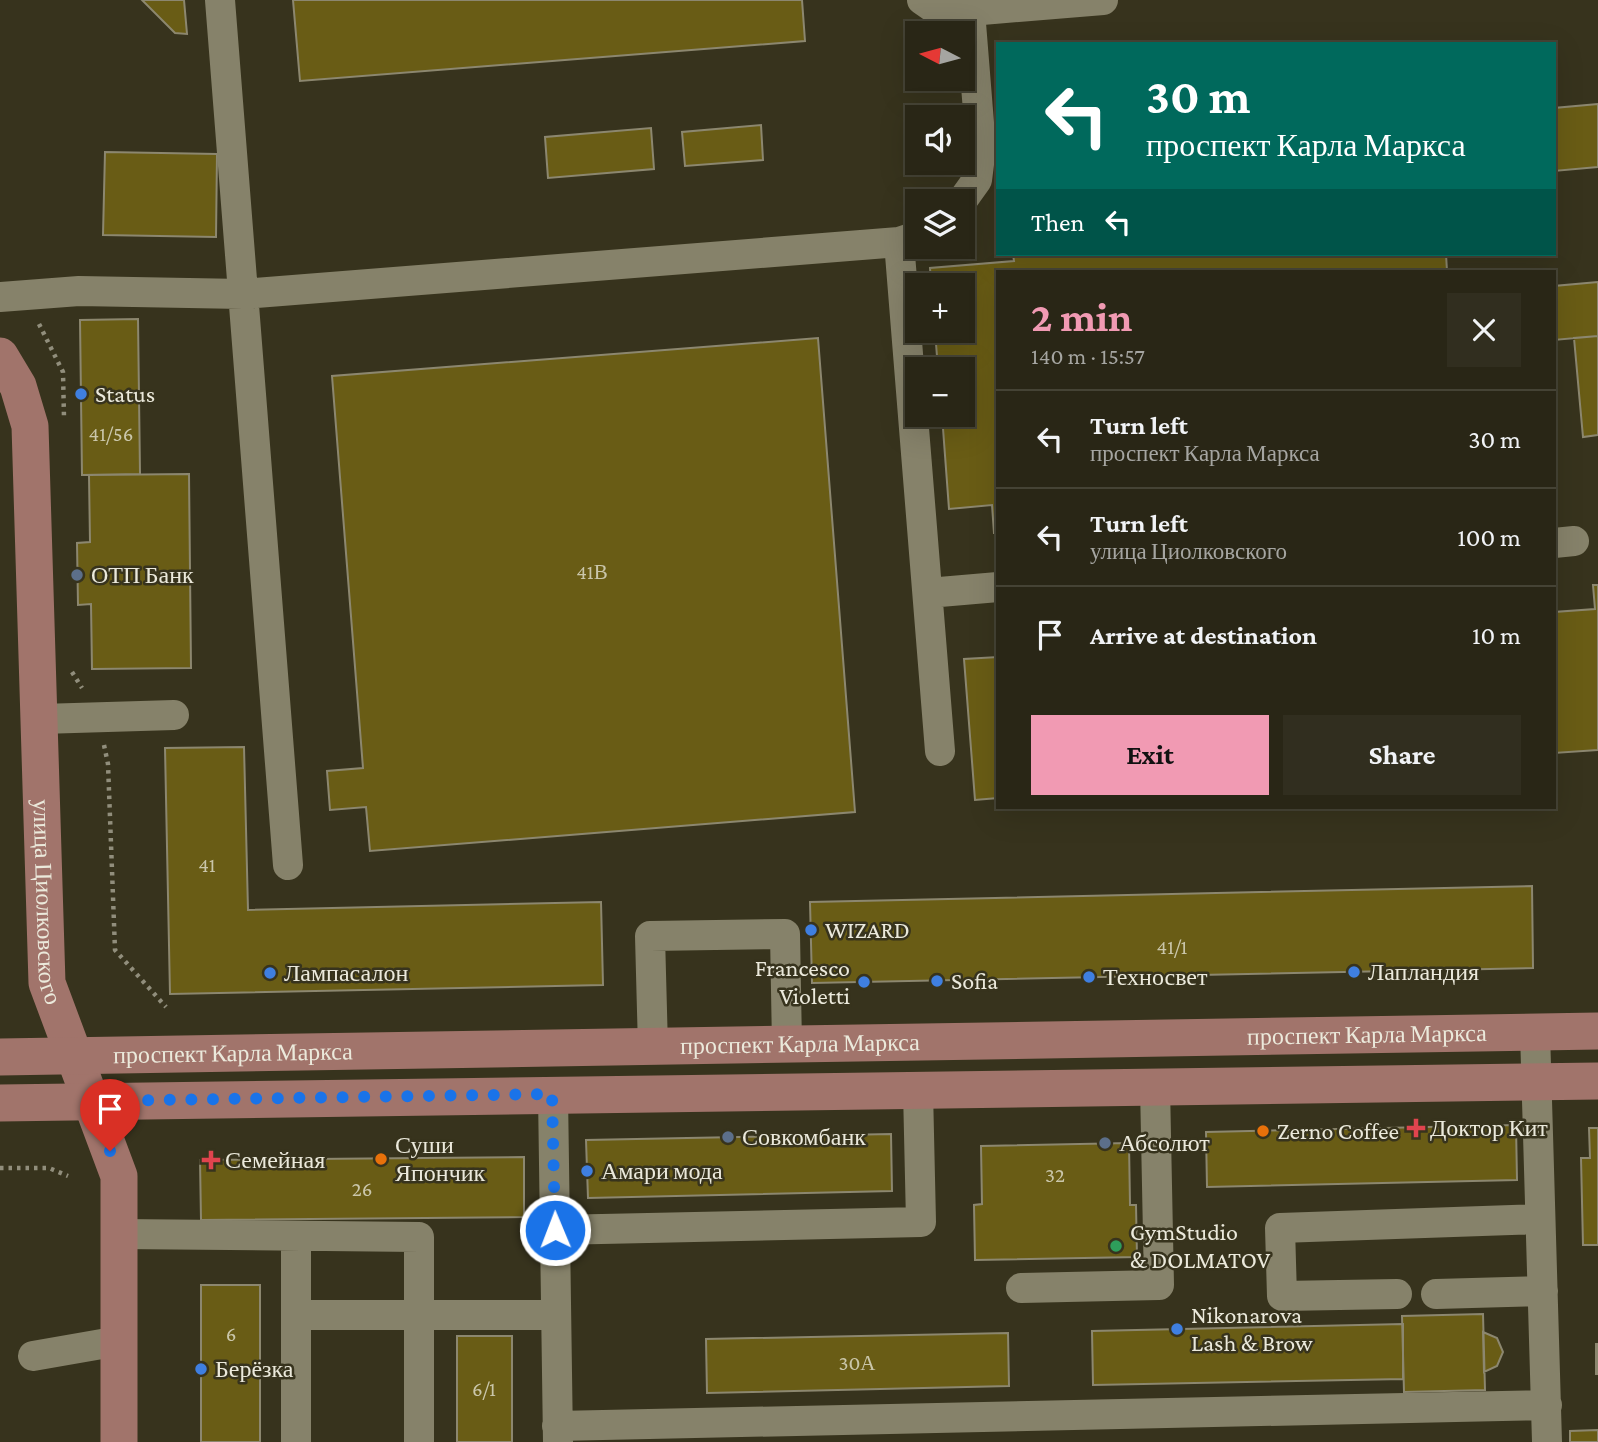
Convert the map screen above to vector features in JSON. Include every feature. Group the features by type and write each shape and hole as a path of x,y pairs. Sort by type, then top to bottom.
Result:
{"main road":[{"name":"улица Циолковского","path":"0,356 18,386 30,426 47,983 119,1177 119,1442"},
{"name":"проспект Карла Маркса","path":"0,1057 1598,1031"},
{"name":"проспект Карла Маркса","path":"0,1102 1598,1080"}],"lane":[{"path":"220,0 288,865"},
{"path":"922,0 935,9 970,11 1103,0"},
{"path":"970,11 981,148 977,180 971,189"},
{"path":"12,296 79,291 243,294 905,239"},
{"path":"909,259 940,751"},
{"path":"928,593 996,587"},
{"path":"41,719 174,715"},
{"path":"653,1048 650,936 785,934 787,1045"},
{"path":"1535,1032 1547,1442"},
{"path":"1021,1288 1159,1285 1155,1086"},
{"path":"555,1230 921,1222 918,1090"},
{"path":"552,1094 557,1434 1547,1405"},
{"path":"1397,1294 1282,1296 1280,1228 1540,1219"},
{"path":"119,1234 419,1237 419,1442"},
{"path":"296,1237 296,1442"},
{"path":"1436,1294 1543,1291"},
{"path":"296,1315 556,1315"},
{"path":"33,1356 119,1341"}],"path":[{"path":"12,296 63,372 64,426"},
{"path":"71,669 97,716 108,764 115,950 166,1007"},
{"path":"0,1168 49,1168 68,1176"}],"building":[{"path":"142,0 184,0 187,34 175,33"},
{"path":"293,0 802,0 805,41 300,81"},
{"path":"1598,104 1598,167 1556,171 1556,108"},
{"path":"761,125 763,160 685,166 682,132"},
{"path":"651,128 654,169 548,178 545,137"},
{"path":"105,152 217,154 216,237 103,235"},
{"path":"1013,256 1446,256 1447,270 996,270 994,533 992,505 949,509 943,427 975,427 975,357 937,357 936,343 975,343 975,273 930,273 930,268 1014,261"},
{"path":"1598,282 1598,336 1556,340 1556,286"},
{"path":"138,319 140,474 82,475 80,320"},
{"path":"1598,336 1598,435 1583,437 1574,338"},
{"path":"818,338 855,812 370,851 366,807 330,810 327,771 363,768 332,376"},
{"path":"189,474 191,668 92,669 91,604 78,605 77,543 90,542 89,475"},
{"path":"1593,585 1598,585 1598,750 1556,753 1556,612 1595,609"},
{"path":"996,657 996,798 975,800 964,659"},
{"path":"244,747 248,910 601,902 603,985 170,994 165,748"},
{"path":"1532,886 1533,968 812,983 810,902"},
{"path":"1516,1125 1517,1180 1207,1187 1206,1132"},
{"path":"1589,1128 1598,1128 1598,1245 1583,1245 1581,1158 1590,1158"},
{"path":"891,1134 892,1191 588,1198 586,1140"},
{"path":"1129,1143 1130,1205 1136,1205 1137,1257 975,1260 974,1205 982,1204 981,1146"},
{"path":"524,1157 524,1217 201,1220 200,1160"},
{"path":"201,1285 260,1285 260,1442 201,1442"},
{"path":"1483,1314 1485,1390 1404,1392 1402,1316"},
{"path":"1403,1324 1403,1379 1093,1385 1092,1331"},
{"path":"1483,1332 1497,1338 1503,1352 1497,1366 1484,1372"},
{"path":"1008,1333 1009,1386 707,1393 706,1339"},
{"path":"457,1336 512,1336 512,1442 457,1442"},
{"path":"1598,1344 1598,1374 1596,1374"},
{"path":"1598,1430 1598,1442 1570,1442 1570,1431"}],"place":[{"name":"Status","path":"81,394"},
{"name":"ОТП Банк","path":"77,575"},
{"name":"WIZARD","path":"811,930"},
{"name":"Лапландия","path":"1354,972"},
{"name":"Лампасалон","path":"270,973"},
{"name":"Техносвет","path":"1089,977"},
{"name":"Sofia","path":"937,981"},
{"name":"Francesco Violetti","path":"864,982"},
{"name":"Доктор Кит","path":"1416,1128"},
{"name":"Zerno Coffee","path":"1263,1131"},
{"name":"Совкомбанк","path":"728,1137"},
{"name":"Абсолют","path":"1105,1143"},
{"name":"Суши Япончик","path":"381,1159"},
{"name":"Семейная","path":"211,1160"},
{"name":"Амари мода","path":"587,1171"},
{"name":"GymStudio & DOLMATOV","path":"1116,1246"},
{"name":"Nikonarova Lash & Brow","path":"1177,1329"},
{"name":"Берёзка","path":"201,1369"}],"route":[{"path":"110,1151 93,1101 552,1094 555,1230"}]}
